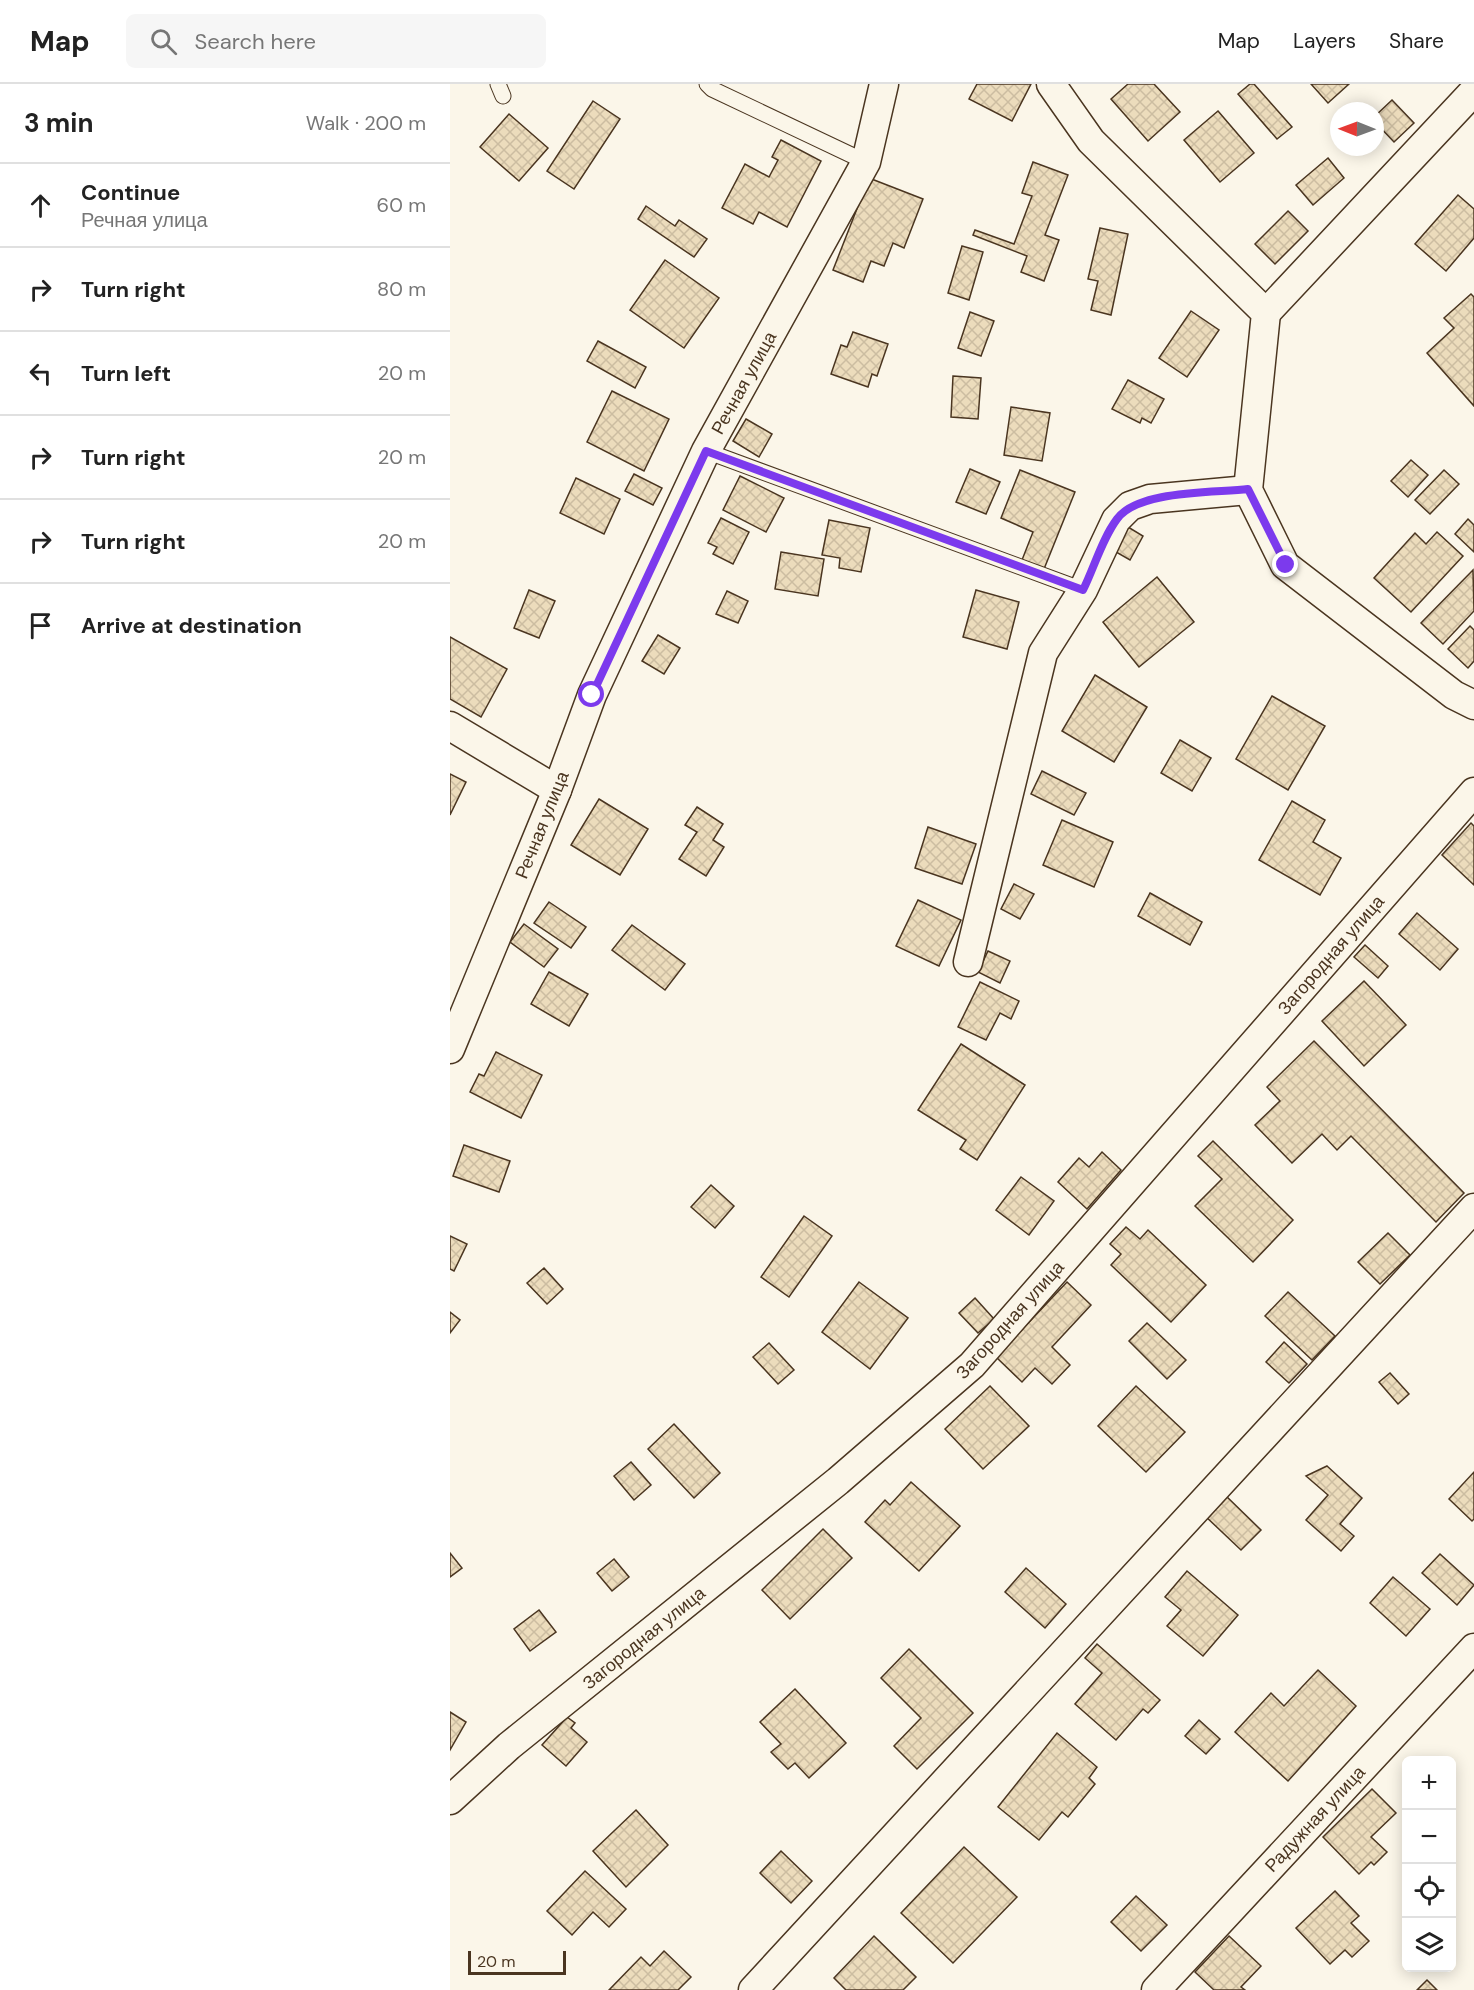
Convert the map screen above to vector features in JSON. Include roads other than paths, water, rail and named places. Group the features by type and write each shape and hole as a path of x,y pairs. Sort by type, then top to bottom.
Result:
{"street":[{"name":"Речная улица","path":"450,1049 557,789 592,695 706,451 866,162 884,84"},
{"path":"1051,84 1091,141 1266,313"},
{"path":"1474,91 1266,313 1248,489 1286,565 1454,695 1474,705"},
{"path":"968,962 1043,653 1083,590 1116,520 1130,506 1150,499 1248,489"},
{"path":"450,726 557,789"},
{"name":"Загородная улица","path":"450,1800 509,1746 838,1481 972,1365 1474,792"},
{"path":"753,1990 1474,1208"},
{"name":"Радужная улица","path":"1156,1990 1474,1648"}],"lane":[{"path":"707,84 712,89 866,162"},
{"path":"706,451 1083,590"}]}
